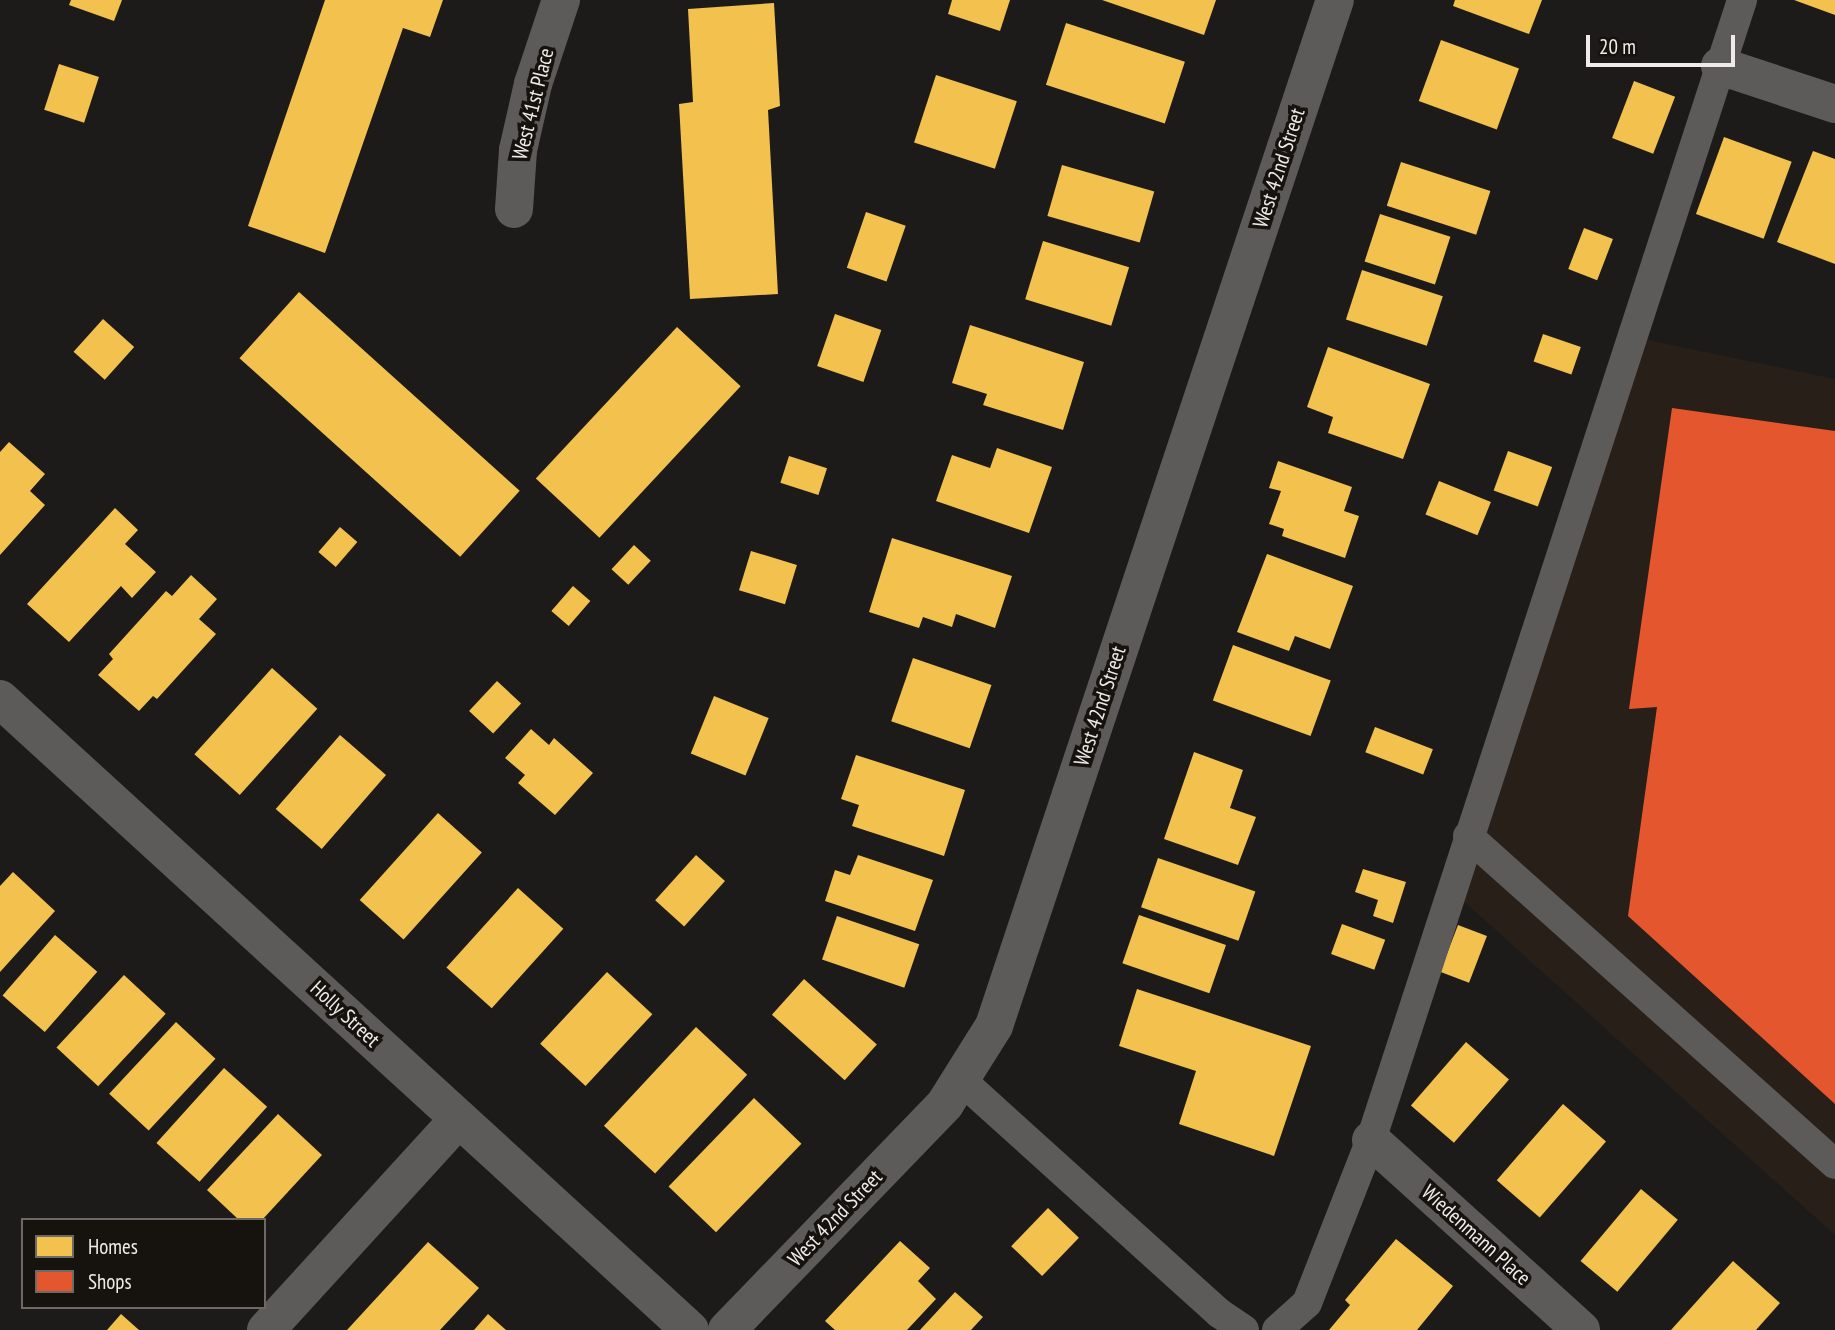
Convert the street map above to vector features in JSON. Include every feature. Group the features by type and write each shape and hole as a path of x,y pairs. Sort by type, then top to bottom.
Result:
{"street":[{"name":"West 41st Place","path":"514,209 521,137 561,0"},
{"name":"West 42nd Street","path":"727,1330 945,1104 994,1026 1335,0"},
{"path":"1720,66 1835,104"},
{"name":"Holly Street","path":"0,699 690,1330"},
{"path":"266,1330 459,1119"},
{"name":"Wiedenmann Place","path":"1371,1140 1581,1330"}],"lane":[{"path":"1277,1330 1307,1303 1371,1140 1742,0"},
{"path":"1468,836 1835,1164"},
{"path":"961,1079 1219,1313 1244,1330"}],"shaded area":[{"path":"1647,340 1835,379 1835,1235 1460,898"}],"building: Homes":[{"path":"71,0 122,0 114,21 69,5"},
{"path":"325,0 443,0 430,37 403,28 325,253 248,226"},
{"path":"952,0 1010,0 1000,31 948,14"},
{"path":"1102,0 1216,0 1204,35"},
{"path":"1455,0 1542,0 1529,34 1453,6"},
{"path":"1794,0 1835,0 1835,15"},
{"path":"774,3 780,106 768,110 778,294 690,299 679,104 693,102 688,9"},
{"path":"1066,23 1185,62 1165,123 1046,85"},
{"path":"1441,40 1519,68 1497,129 1419,101"},
{"path":"59,64 99,77 84,123 44,110"},
{"path":"936,75 1017,101 995,169 914,143"},
{"path":"1634,81 1675,97 1653,154 1612,138"},
{"path":"1724,137 1792,162 1764,239 1696,214"},
{"path":"1813,151 1835,159 1835,264 1777,242"},
{"path":"1401,162 1490,191 1476,235 1387,206"},
{"path":"1062,165 1154,191 1140,242 1047,216"},
{"path":"866,212 906,226 887,281 847,268"},
{"path":"1380,214 1450,237 1435,284 1365,262"},
{"path":"1584,228 1613,239 1597,280 1568,269"},
{"path":"1043,241 1129,267 1111,326 1025,299"},
{"path":"1362,270 1443,296 1427,346 1346,319"},
{"path":"299,292 520,491 460,557 239,358"},
{"path":"835,314 881,330 863,382 817,366"},
{"path":"103,319 134,347 105,380 74,352"},
{"path":"970,325 1084,362 1063,430 983,405 987,394 952,383"},
{"path":"677,327 741,386 599,538 536,478"},
{"path":"1543,334 1581,347 1571,374 1534,361"},
{"path":"1328,347 1430,384 1403,459 1328,433 1333,417 1307,407"},
{"path":"9,442 45,474 30,491 45,505 0,555 0,452"},
{"path":"997,448 1052,467 1029,533 936,501 952,455 990,468"},
{"path":"1508,451 1552,467 1538,507 1494,490"},
{"path":"789,456 827,468 818,495 780,483"},
{"path":"1278,461 1352,487 1344,511 1359,516 1345,558 1282,536 1284,529 1269,524 1281,491 1269,488"},
{"path":"1439,481 1491,502 1477,535 1426,514"},
{"path":"115,508 138,530 125,544 156,572 132,598 121,586 69,642 27,604"},
{"path":"340,527 357,542 336,567 318,552"},
{"path":"892,538 1012,576 995,628 956,614 952,627 923,617 919,628 869,612"},
{"path":"634,545 651,561 628,585 611,569"},
{"path":"751,551 797,565 785,604 739,590"},
{"path":"1267,554 1353,586 1330,649 1295,636 1289,651 1237,632"},
{"path":"191,575 217,599 199,619 216,634 157,699 153,696 139,711 98,675 113,659 109,654 166,591 172,596"},
{"path":"573,586 590,601 569,626 551,611"},
{"path":"1233,645 1331,681 1311,736 1213,700"},
{"path":"913,658 991,685 970,748 891,721"},
{"path":"272,668 317,709 240,795 194,754"},
{"path":"497,681 521,704 493,733 469,711"},
{"path":"714,696 769,718 745,776 691,753"},
{"path":"1375,727 1433,749 1423,774 1365,752"},
{"path":"531,729 549,745 554,738 593,773 555,815 518,783 525,775 505,758"},
{"path":"340,735 386,775 322,849 276,809"},
{"path":"1194,752 1243,770 1230,808 1256,817 1238,865 1164,839"},
{"path":"856,755 965,790 944,856 852,826 859,805 841,799"},
{"path":"438,813 482,852 404,939 360,900"},
{"path":"696,855 725,881 684,926 655,900"},
{"path":"858,855 933,880 915,931 825,901 835,870 850,875"},
{"path":"1158,858 1255,892 1238,941 1141,907"},
{"path":"1363,869 1406,882 1393,923 1373,916 1378,900 1355,892"},
{"path":"13,872 55,911 0,972 0,886"},
{"path":"518,888 563,929 492,1008 446,968"},
{"path":"1139,915 1226,945 1209,993 1122,963"},
{"path":"837,916 919,944 904,988 822,959"},
{"path":"1342,924 1385,940 1374,970 1331,954"},
{"path":"1458,925 1487,936 1469,983 1440,972"},
{"path":"55,935 97,972 45,1032 3,995"},
{"path":"607,972 652,1014 586,1086 540,1044"},
{"path":"124,975 166,1014 98,1086 56,1047"},
{"path":"804,979 877,1045 845,1080 772,1015"},
{"path":"1137,989 1311,1046 1274,1156 1179,1124 1196,1071 1119,1046"},
{"path":"176,1022 215,1059 149,1131 109,1094"},
{"path":"696,1027 747,1075 655,1173 604,1126"},
{"path":"1466,1042 1509,1079 1454,1143 1411,1105"},
{"path":"224,1068 267,1107 200,1182 156,1143"},
{"path":"754,1098 801,1144 716,1232 669,1186"},
{"path":"1563,1104 1606,1141 1540,1218 1497,1180"},
{"path":"278,1114 322,1155 264,1218 237,1218 207,1190"},
{"path":"1641,1189 1678,1220 1617,1292 1581,1261"},
{"path":"1048,1208 1079,1238 1042,1276 1011,1246"},
{"path":"1396,1239 1453,1286 1417,1330 1329,1330 1350,1305 1345,1300"},
{"path":"900,1241 930,1268 918,1281 936,1299 907,1330 835,1330 825,1321"},
{"path":"428,1242 479,1288 440,1330 347,1330"},
{"path":"1733,1261 1780,1303 1756,1330 1671,1330"},
{"path":"955,1292 983,1317 971,1330 920,1330"},
{"path":"121,1314 139,1330 107,1330"},
{"path":"488,1314 506,1330 474,1330"}],"building: Shops":[{"path":"1672,408 1835,431 1835,1104 1628,916 1657,707 1629,709"}]}
